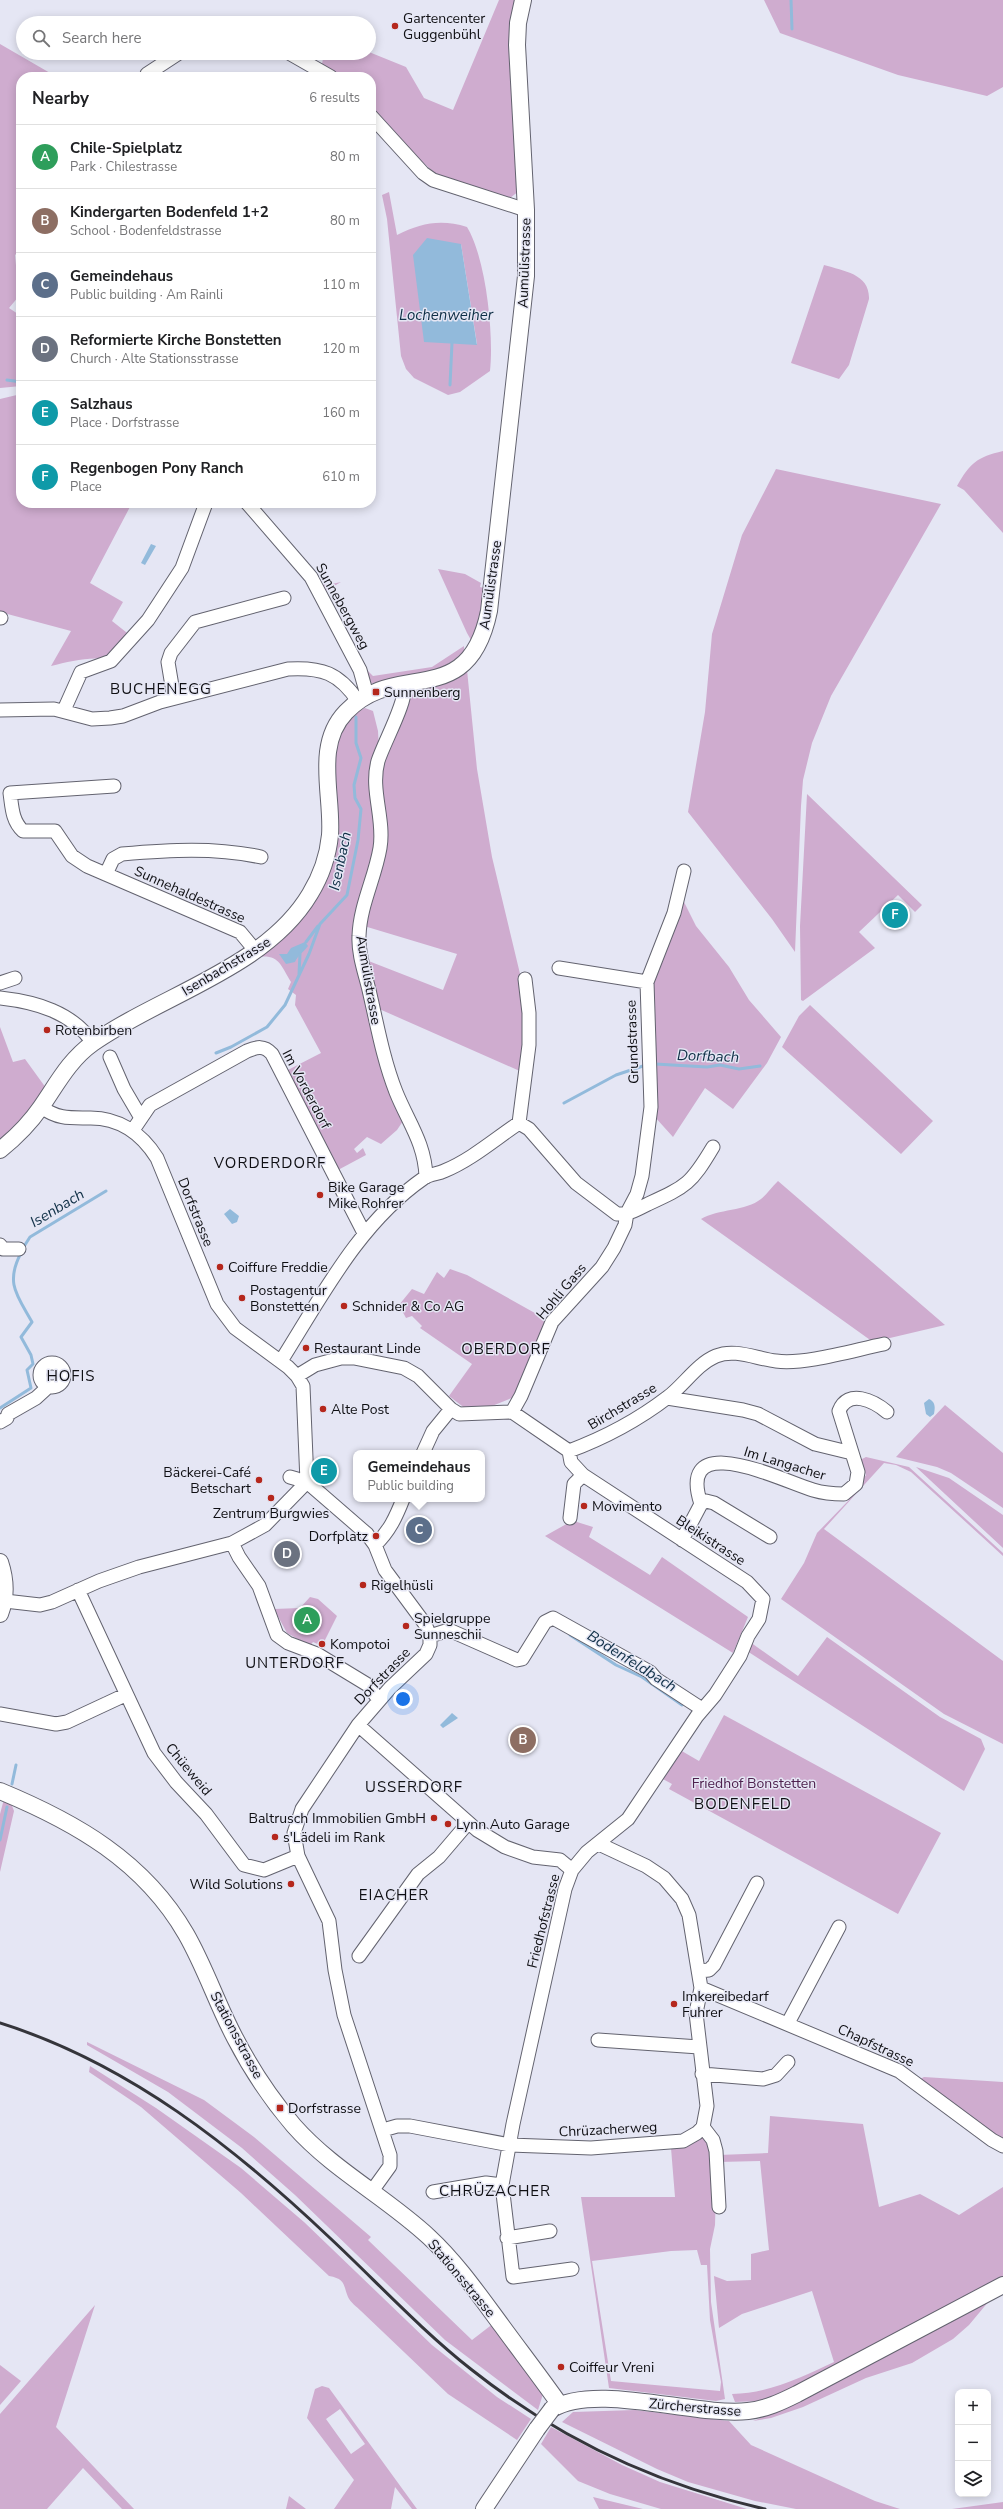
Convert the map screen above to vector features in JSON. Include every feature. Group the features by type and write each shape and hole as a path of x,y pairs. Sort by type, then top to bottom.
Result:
{"main road":[{"name":"Aumülistrasse","path":"404,685 438,678 457,669 475,651 486,628 523,315 526,210 517,45 518,23 523,0"},
{"name":"Isenbachstrasse","path":"0,1150 41,1107 66,1069 93,1043 255,950 274,938 291,921 311,893 323,867 330,834 327,759 330,743 340,718 363,698 387,688 404,685"},
{"path":"0,1562 6,1586 2,1607"},
{"name":"Stationsstrasse","path":"7,1794 58,1817 98,1840 131,1867 160,1897 185,1932 234,2037 265,2088 293,2124 322,2155 372,2191 428,2236 450,2260 556,2407"},
{"name":"Zürcherstrasse","path":"556,2407 598,2399 733,2411 764,2408 797,2394 1003,2285"},
{"path":"484,2509 537,2429 556,2407"}],"street":[{"path":"150,72 168,60"},
{"path":"301,60 322,72"},
{"path":"376,121 423,173 433,180 526,210"},
{"path":"64,710 81,672 111,661 148,620 174,583 204,508"},
{"name":"Sunnebergweg","path":"251,508 311,578 360,670 363,698"},
{"path":"174,698 168,662 171,653 195,622 284,598"},
{"path":"0,710 64,710 92,719 110,718 174,698 288,669 304,668 320,671 338,678 363,698"},
{"name":"Aumülistrasse","path":"404,685 405,698 391,727 378,761 375,777 381,827 380,848 361,910 358,938 384,1056 401,1103 426,1158 426,1177"},
{"name":"Sunnehaldestrasse","path":"114,786 5,793 17,826 23,831 55,831 72,856 87,866 240,932 255,950"},
{"name":"Sunnehaldestrasse","path":"106,874 113,859 122,854 209,849 230,850 261,857"},
{"name":"Grundstrasse","path":"627,1213 637,1194 642,1176 651,1107 647,982 674,913 684,871"},
{"path":"559,968 647,982"},
{"path":"0,983 15,978"},
{"path":"519,1123 529,1045 529,1014 525,979"},
{"path":"0,998 49,1008 77,1024 93,1043"},
{"name":"Im Vorderdorf","path":"141,1118 150,1105 247,1051 258,1047 268,1050 364,1233"},
{"path":"110,1058 124,1089 141,1118 132,1130"},
{"name":"Dorfstrasse","path":"41,1107 55,1116 70,1119 105,1119 132,1130 149,1146 157,1158 217,1304 235,1328 281,1361 298,1376 305,1396 298,1480"},
{"path":"281,1361 301,1325 364,1233 383,1211 426,1177 444,1171 519,1123"},
{"path":"519,1123 529,1129 576,1183 617,1214 627,1213 685,1186 699,1170 713,1147"},
{"name":"Hohli Gass","path":"512,1412 552,1322 602,1267 625,1225 627,1213"},
{"path":"0,1246 3,1249 19,1249"},
{"name":"Birchstrasse","path":"569,1451 606,1436 667,1398 709,1359 724,1353 733,1353 781,1362 795,1362 884,1344"},
{"path":"298,1376 314,1365 341,1358 354,1358 404,1368 433,1389 451,1409 459,1414 512,1412 569,1451"},
{"path":"0,1422 48,1387"},
{"path":"667,1398 743,1410 758,1414 815,1444 852,1453"},
{"name":"Im Langacher","path":"701,1504 696,1491 697,1478 704,1468 714,1463 732,1464 759,1470 814,1490 844,1494 853,1489 858,1479 852,1453 839,1411 842,1404 851,1399 874,1401 887,1412"},
{"path":"424,1450 433,1430 451,1409"},
{"name":"Bleikistrasse","path":"569,1451 571,1462 583,1475 752,1585 763,1599"},
{"path":"570,1518 574,1484 583,1475"},
{"path":"2,1607 40,1605 139,1567 232,1543 265,1525 298,1480 351,1519 375,1545 385,1570 425,1624 430,1636 449,1630 517,1660 522,1659 545,1622 553,1618 650,1672 656,1680 702,1709"},
{"path":"682,1540 701,1504 706,1501 714,1503 770,1537"},
{"path":"375,1545 385,1536 394,1521 402,1502"},
{"path":"232,1543 239,1557 259,1586 277,1635 288,1643 318,1654 368,1685 379,1700"},
{"name":"Chüeweid","path":"78,1590 125,1695 158,1760 206,1814 244,1866 264,1870 298,1856"},
{"name":"Friedhofstrasse","path":"510,2145 565,1889 572,1870 587,1852 599,1844 628,1819 702,1709 715,1695 740,1656 748,1636 762,1613 763,1599"},
{"name":"Dorfstrasse","path":"372,2191 390,2166 390,2155 344,2015 335,1970 329,1921 298,1856 294,1833 302,1809 358,1725 390,1688 426,1654 430,1646 430,1636"},
{"path":"368,1685 383,1685 390,1688"},
{"path":"0,1714 56,1724 67,1722 125,1695"},
{"path":"358,1725 468,1823 505,1847 533,1857 560,1860 572,1870"},
{"path":"359,1956 418,1874 439,1857 468,1823"},
{"path":"599,1844 653,1870 664,1878 682,1898 689,1915 701,1988 696,2013 702,2074 707,2106 703,2127 713,2140 716,2151 719,2207"},
{"path":"699,1971 710,1970 714,1965 757,1883"},
{"path":"788,2023 839,1927"},
{"name":"Chapfstrasse","path":"701,1988 899,2070 992,2140 1003,2146"},
{"path":"598,2040 699,2047"},
{"path":"702,2074 763,2078 776,2075 788,2062"},
{"name":"Chrüzacherweg","path":"382,2130 397,2126 410,2126 510,2145 590,2148 683,2141 697,2133 703,2127"},
{"path":"510,2145 502,2185 507,2238 513,2277 572,2269"},
{"path":"433,2192 486,2184 502,2185"},
{"path":"507,2238 550,2231"}],"green space":[{"path":"499,0 517,0 519,191 510,198 438,176 376,115 376,72 332,72 322,64 323,60 376,60 376,55 406,67 424,98 453,110"},
{"path":"764,0 1003,0 1003,87 987,96 898,75 780,33"},
{"path":"0,44 16,53 16,60 28,60 48,72 16,72 16,300 9,308 16,313 16,386 0,388"},
{"path":"389,192 397,235 423,225 448,223 467,227 474,241 484,277 487,297 491,338 490,371 460,392 448,395 414,378 406,369 401,356 387,219 382,195","holes":["461,244 477,344 452,343"]},
{"path":"824,265 854,275 865,284 868,291 869,299 849,365 839,379 791,363"},
{"path":"16,395 16,508 129,508 90,583 123,602 112,621 131,636 103,659 84,659 51,666 71,631 0,612 0,399"},
{"path":"1003,451 1003,533 964,490 957,486 970,466 975,462 994,453"},
{"path":"776,469 941,504 831,696 812,743 803,780 795,952 772,919 688,812 705,712 712,634 742,535"},
{"path":"438,569 465,574 481,583 480,587 484,588 481,615 474,640 471,640 467,633"},
{"path":"341,582 322,593 341,628 345,626 367,670 373,676 432,667 464,646 464,653 439,670 369,684 316,583 327,585"},
{"path":"467,670 477,769 492,857 521,978 525,1020 522,1072 377,1008 366,960 443,990 457,954 364,926 378,868 369,866 355,912 355,923 403,1121 397,1130 381,1144 367,1137 354,1149 357,1153 363,1148 366,1155 338,1170 286,1071 321,1053 295,1005 296,995 288,989 291,982 281,965 275,959 270,957 257,957 293,929 310,908 328,869 336,741 348,720 355,713 365,708 373,711 378,731 379,749 394,730 415,690"},
{"path":"807,794 922,905 915,912 898,895 859,932 875,948 803,1001 801,1000 800,926"},
{"path":"681,896 696,926 729,967 749,1000 781,1037 767,1063 733,1109 705,1088 673,1137 654,1116 649,997"},
{"path":"810,1005 933,1121 901,1154 782,1047 799,1016"},
{"path":"0,1027 13,1062 25,1059 46,1088 32,1110 0,1141"},
{"path":"778,1181 945,1325 873,1342 701,1219 715,1213 748,1206 755,1203 761,1199"},
{"path":"450,1269 467,1275 542,1317 545,1323 514,1397 492,1406 466,1409 449,1396 472,1364 420,1328 422,1326 412,1316 406,1318 399,1305 412,1289 424,1294 437,1272 444,1278"},
{"path":"945,1405 1003,1453 1003,1508 951,1473 937,1467 896,1457"},
{"path":"866,1457 909,1467 1003,1553 1003,1556 911,1472 896,1465 884,1463 824,1529 1003,1661 1003,1744 944,1714 781,1599 804,1563 817,1533 849,1500 849,1497 866,1475 860,1460"},
{"path":"916,1467 949,1478 1003,1515 1003,1548"},
{"path":"570,1522 577,1522 593,1527 589,1537 650,1575 662,1557 748,1617 733,1653 545,1536"},
{"path":"310,1597 318,1599 337,1616 322,1646 313,1642 310,1646 287,1633 274,1609 300,1608"},
{"path":"827,1637 940,1717 981,1739 985,1749 964,1791 747,1651 750,1642 798,1676"},
{"name":"Friedhof Bonstetten","path":"724,1715 941,1833 898,1914 669,1789 672,1784 661,1778 680,1750 699,1761"},
{"path":"4,1799 11,1803 14,1811 0,1872 0,1814"},
{"path":"87,2042 204,2100 254,2137 371,2237 368,2240 472,2340 494,2323 543,2394 538,2410 445,2340 295,2195 242,2148 168,2092 87,2045"},
{"path":"90,2066 156,2108 241,2168 304,2222 432,2345 497,2397 531,2419 517,2440 448,2394 352,2303 341,2281 329,2276 241,2193 141,2107 89,2072"},
{"path":"924,2077 1003,2082 1003,2141 920,2079"},
{"path":"770,2116 863,2124 879,2207 920,2194 959,2215 1003,2187 1003,2278 795,2390 760,2401 735,2402 732,2394 772,2388 797,2379 834,2362 812,2291 742,2314 719,2328 714,2276 727,2281 751,2280 751,2254 769,2250 760,2161 719,2162 719,2155 768,2153"},
{"path":"700,2137 708,2137 716,2190 715,2225 710,2249 711,2302 725,2399 716,2401 609,2388 581,2197 675,2197 671,2148","holes":["697,2250 701,2265 707,2265 710,2320 721,2382 720,2391 611,2381 592,2261 671,2251"]},
{"path":"989,2301 969,2325 953,2339 912,2363 866,2378 803,2407 771,2418 753,2421 774,2413"},
{"path":"95,2305 56,2427 134,2509 122,2509 83,2468 47,2509 0,2509 0,2414"},
{"path":"0,2365 21,2381 0,2405"},
{"path":"322,2386 329,2388 417,2509 412,2509 395,2487 391,2509 334,2509 354,2480 307,2418 315,2389","holes":["340,2409 365,2444 351,2454 326,2419"]},
{"path":"635,2410 729,2421 751,2445 875,2501 900,2509 796,2509 755,2501 688,2482 657,2469 562,2422 573,2412"},
{"path":"551,2427 622,2465 660,2482 747,2509 661,2509 610,2494 578,2481 541,2444"},
{"path":"289,2496 306,2509 286,2509"},
{"path":"593,2497 643,2509 599,2509"},
{"path":"1003,2502 1003,2509 952,2509"}],"water":[{"name":"Lochenweiher","path":"427,238 461,244 477,345 424,342 413,255"},
{"path":"151,544 156,546 145,565 141,563"},
{"path":"305,942 308,946 295,962 286,964 279,954 287,954 291,948"},
{"path":"230,1209 239,1216 237,1222 232,1224 224,1214"},
{"path":"929,1399 934,1403 935,1407 934,1414 930,1417 926,1414 924,1403"},
{"path":"452,1713 458,1718 443,1728 440,1725"}],"waterway":[{"path":"791,0 792,29"},
{"name":"Isenbach","path":"450,385 452,343"},
{"path":"7,380 16,381"},
{"name":"Isenbach","path":"216,1053 231,1047 267,1027 285,1005 309,954 320,924 347,895 358,840 361,809 355,798 354,785 361,758 356,743 356,717"},
{"path":"306,942 318,926"},
{"path":"299,974 300,954"},
{"name":"Dorfbach","path":"655,1064 707,1067 720,1065 739,1069 760,1066"},
{"name":"Dorfbach","path":"564,1103 616,1075 646,1065"},
{"name":"Isenbach","path":"23,1248 30,1237 106,1191"},
{"name":"Isenbach","path":"0,1408 31,1388 27,1370 33,1364 31,1355 21,1337 32,1322 18,1296 13,1281 16,1263 21,1253"},
{"name":"Bodenfeldbach","path":"570,1635 616,1665 642,1677 682,1705"},
{"name":"Dorfbach","path":"12,1784 16,1765"},
{"name":"Dorfbach","path":"0,1840 7,1807"}],"railway":[{"path":"0,2023 47,2040 92,2061 177,2111 217,2141 294,2204 453,2355 505,2395 539,2417 574,2438 648,2472 686,2487 765,2509"}],"place":[{"name":"Gartencenter Guggenbühl","path":"395,26"},
{"name":"Sunnenberg","path":"376,692"},
{"name":"Regenbogen Pony Ranch","path":"895,915"},
{"name":"Rotenbirben","path":"47,1030"},
{"name":"Bike Garage Mike Rohrer","path":"320,1195"},
{"name":"Coiffure Freddie","path":"220,1267"},
{"name":"Postagentur Bonstetten","path":"242,1298"},
{"name":"Schnider & Co AG","path":"344,1306"},
{"name":"Restaurant Linde","path":"306,1348"},
{"name":"Alte Post","path":"323,1409"},
{"name":"Salzhaus","path":"324,1471"},
{"name":"Bäckerei-Café Betschart","path":"259,1480"},
{"name":"Zentrum Burgwies","path":"271,1498"},
{"name":"Movimento","path":"584,1506"},
{"name":"Gemeindehaus","path":"419,1530"},
{"name":"Dorfplatz","path":"376,1536"},
{"name":"Reformierte Kirche Bonstetten","path":"287,1554"},
{"name":"Rigelhüsli","path":"363,1585"},
{"name":"Chile-Spielplatz","path":"307,1620"},
{"name":"Spielgruppe Sunneschii","path":"406,1626"},
{"name":"Kompotoi","path":"322,1644"},
{"name":"Kindergarten Bodenfeld 1+2","path":"523,1740"},
{"name":"Baltrusch Immobilien GmbH","path":"434,1818"},
{"name":"Lynn Auto Garage","path":"448,1824"},
{"name":"s'Lädeli im Rank","path":"275,1837"},
{"name":"Wild Solutions","path":"291,1884"},
{"name":"Imkereibedarf Fuhrer","path":"674,2004"},
{"name":"Dorfstrasse","path":"280,2108"},
{"name":"Coiffeur Vreni","path":"561,2367"}],"district":[{"name":"BUCHENEGG","path":"161,689"},
{"name":"VORDERDORF","path":"270,1163"},
{"name":"OBERDORF","path":"506,1349"},
{"name":"HOFIS","path":"71,1376"},
{"name":"UNTERDORF","path":"295,1663"},
{"name":"USSERDORF","path":"414,1787"},
{"name":"BODENFELD","path":"743,1804"},
{"name":"EIACHER","path":"394,1895"},
{"name":"CHRÜZACHER","path":"495,2191"}]}
